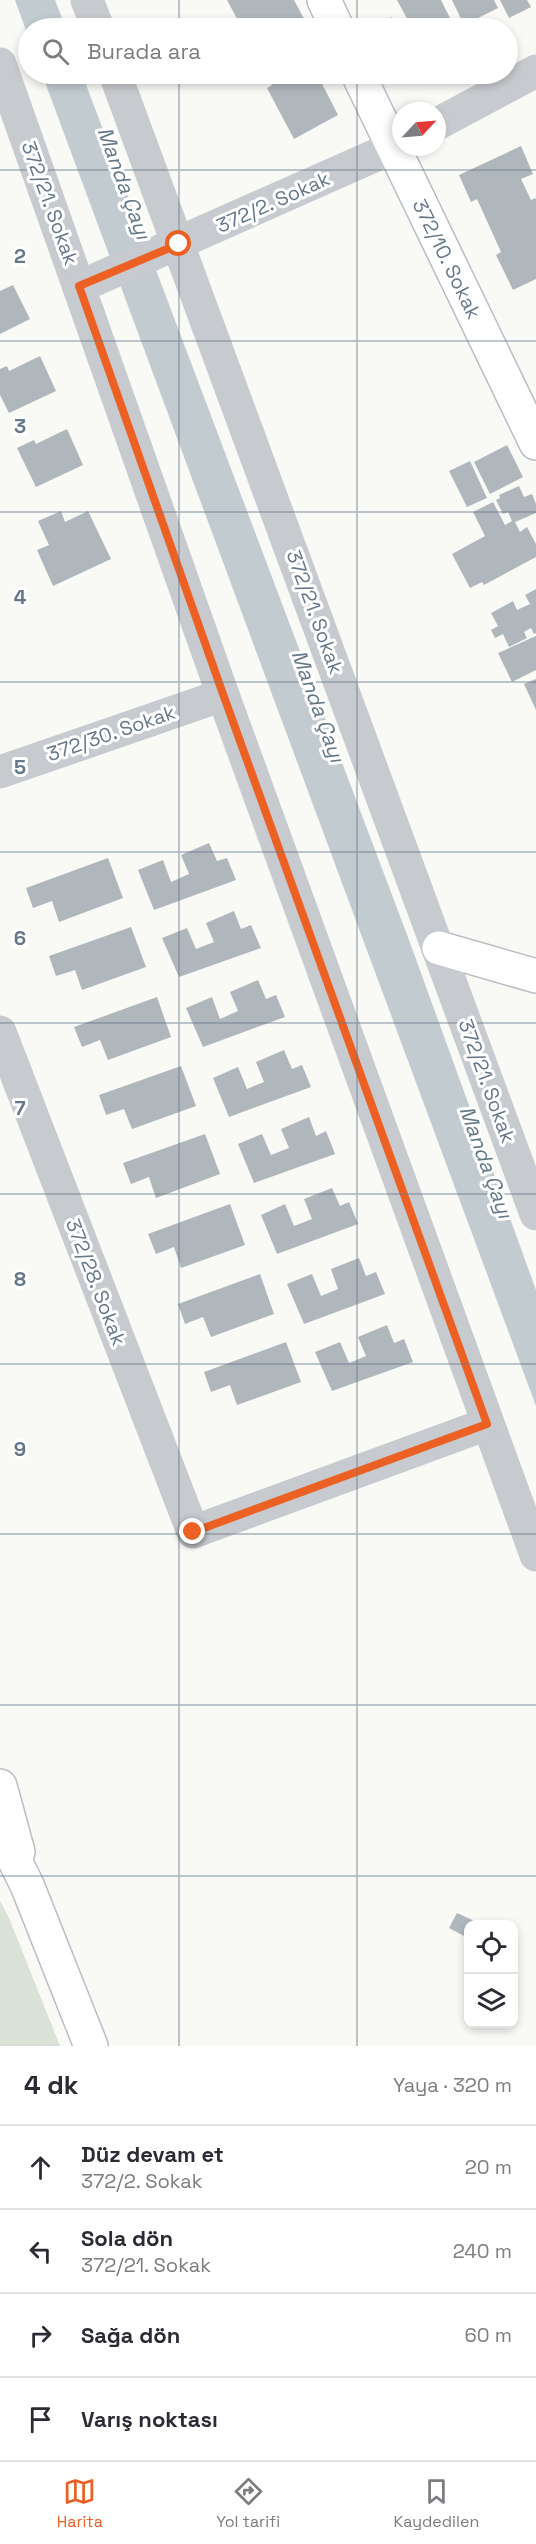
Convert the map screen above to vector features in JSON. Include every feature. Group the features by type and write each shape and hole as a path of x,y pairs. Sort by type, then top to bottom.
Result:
{"main road":[{"path":"324,0 332,18"},
{"name":"372/10. Sokak","path":"363,84 392,137"},
{"name":"372/10. Sokak","path":"402,156 536,443"},
{"path":"439,948 536,975"},
{"path":"0,1786 27,1885"},
{"path":"0,1831 27,1885 92,2046"}],"street":[{"path":"87,0 94,18"},
{"name":"372/21. Sokak","path":"0,64 91,281 223,694 487,1424 533,1542"},
{"path":"518,81 536,71"},
{"name":"372/21. Sokak","path":"118,84 168,249 439,948 536,1214"},
{"path":"446,119 512,84"},
{"name":"372/2. Sokak","path":"91,281 392,148"},
{"name":"372/30. Sokak","path":"0,772 223,694"},
{"name":"372/28. Sokak","path":"0,1032 193,1532 487,1424"}],"shaded area":[{"path":"0,1901 9,1918 60,2046 0,2046"}],"water":[{"path":"15,0 55,0 62,18 22,18"},
{"name":"Manda Çayı","path":"46,84 86,84 409,940 536,1290 536,1406"}],"building":[{"path":"227,0 294,0 304,18 237,18"},
{"path":"397,0 441,0 450,18 407,18"},
{"path":"452,0 494,0 498,8 478,18 461,18"},
{"path":"500,0 527,0 531,7 509,18"},
{"path":"322,84 338,115 294,139 267,88 272,85"},
{"path":"521,146 533,174 521,179 531,200 536,198 536,279 513,290 496,255 501,252 477,199 471,202 459,175"},
{"path":"13,285 30,319 0,334 0,291"},
{"path":"40,356 56,391 9,413 0,395 0,369 7,366 9,371"},
{"path":"67,429 83,465 36,487 17,448 34,440 36,444"},
{"path":"507,445 523,477 490,494 474,462"},
{"path":"470,461 487,498 467,507 449,471"},
{"path":"519,486 524,497 532,494 536,504 536,513 515,522 520,532 527,527 536,544 536,557 484,585 482,582 470,588 452,554 485,536 473,512 493,502 505,525 512,521 508,512 503,514 496,500 500,498 499,495"},
{"path":"61,511 65,522 88,511 111,559 53,586 37,550 49,545 38,521"},
{"path":"536,589 536,633 534,634 531,628 524,632 527,638 509,647 503,634 495,638 491,630 498,626 491,613 513,601 517,610 530,604 525,595"},
{"path":"536,636 536,670 512,682 498,653"},
{"path":"536,679 536,710 524,684"},
{"path":"209,843 217,861 227,858 236,880 154,910 138,870 163,860 171,882 189,874 181,855"},
{"path":"108,858 123,898 59,922 52,901 33,908 26,888"},
{"path":"234,911 241,929 251,925 261,948 179,977 162,938 187,928 196,949 214,942 206,923"},
{"path":"131,927 146,967 82,990 75,970 56,976 49,956"},
{"path":"258,980 266,999 276,995 285,1017 203,1047 186,1008 212,997 220,1019 238,1011 230,992"},
{"path":"157,997 171,1037 108,1060 100,1040 82,1047 74,1027"},
{"path":"284,1050 292,1069 302,1065 311,1087 229,1117 213,1078 238,1067 247,1089 264,1082 256,1062"},
{"path":"181,1066 196,1106 132,1129 124,1109 106,1115 99,1095"},
{"path":"309,1117 316,1136 326,1131 335,1154 254,1183 238,1144 262,1134 271,1155 289,1148 281,1129"},
{"path":"205,1134 220,1174 156,1198 149,1177 131,1184 123,1163"},
{"path":"332,1188 340,1206 349,1202 358,1224 277,1254 261,1215 285,1204 294,1226 312,1219 304,1199"},
{"path":"230,1204 245,1245 181,1268 174,1247 156,1254 148,1234"},
{"path":"359,1258 366,1276 376,1272 385,1294 304,1324 287,1284 312,1274 321,1296 338,1289 331,1269"},
{"path":"260,1274 274,1314 211,1337 203,1317 185,1324 178,1304"},
{"path":"387,1325 394,1343 404,1339 413,1362 332,1391 315,1352 340,1342 349,1363 366,1356 358,1337"},
{"path":"286,1342 301,1382 237,1405 230,1385 211,1392 204,1372"},
{"path":"457,1913 472,1920 464,1920 464,1936 449,1928"}],"route":[{"path":"179,244 79,286 223,694 487,1424 193,1532"}]}
